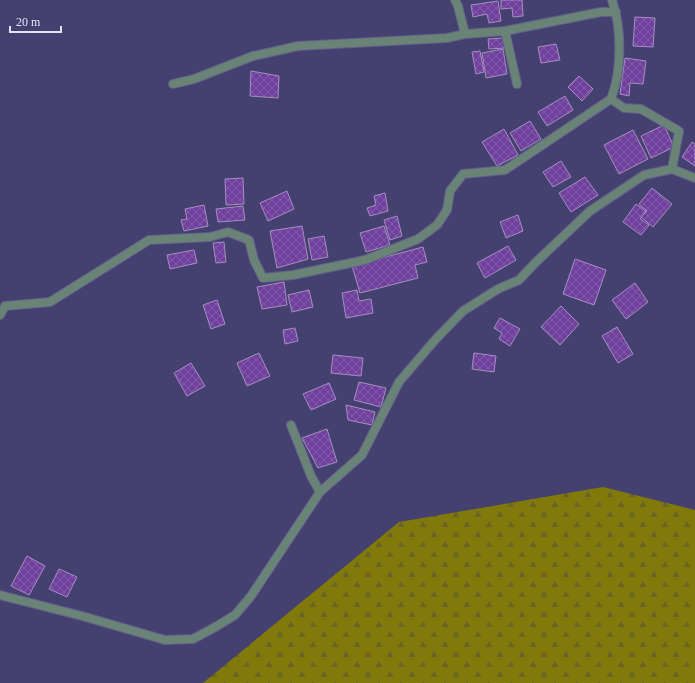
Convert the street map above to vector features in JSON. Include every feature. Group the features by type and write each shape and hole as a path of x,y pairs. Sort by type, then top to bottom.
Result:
{"street":[{"path":"455,0 465,34"},
{"path":"0,314 5,306 50,302 149,240 210,237 228,232 249,240 254,260 262,278 293,274 365,260 418,239 437,225 447,210 450,191 462,174 505,170 611,99 615,88 620,60 616,12 612,0"},
{"path":"174,84 194,79 253,56 298,46 447,38 465,34 505,32 601,12 616,12"},
{"path":"505,32 518,84"},
{"path":"611,99 624,108 641,109 679,131 672,169"},
{"path":"0,596 82,616 165,640 193,639 235,615 251,596 320,492 362,455 399,382 435,340 463,311 498,289 519,280 590,211 644,175 672,169 695,178"},
{"path":"291,425 311,476 320,492"}],"green space":[{"path":"603,487 695,510 695,683 203,683 399,522"}],"building":[{"path":"501,0 522,0 523,16 513,17 512,8 501,9"},
{"path":"498,1 501,21 489,23 487,14 473,17 471,5"},
{"path":"635,17 655,18 653,47 633,46"},
{"path":"505,38 505,48 489,49 488,39"},
{"path":"556,44 560,60 541,63 538,47"},
{"path":"503,49 507,74 486,78 482,53"},
{"path":"480,51 484,72 476,74 472,52"},
{"path":"625,58 646,61 643,84 630,83 629,96 620,94"},
{"path":"251,71 279,76 278,98 250,96"},
{"path":"579,76 593,89 582,101 568,87"},
{"path":"565,96 573,110 547,126 538,112"},
{"path":"530,121 541,139 521,151 510,133"},
{"path":"664,125 674,147 651,158 641,136"},
{"path":"504,129 518,155 497,166 482,142"},
{"path":"633,130 648,159 619,174 604,145"},
{"path":"692,142 695,144 695,166 682,157"},
{"path":"561,161 571,177 553,187 543,172"},
{"path":"585,177 598,195 571,212 559,193"},
{"path":"243,178 244,204 226,205 225,179"},
{"path":"652,188 672,204 653,227 641,217 647,211 639,204"},
{"path":"287,191 294,209 268,221 260,203"},
{"path":"385,193 388,211 370,216 367,208 376,205 374,196"},
{"path":"636,204 646,211 640,219 649,225 641,235 623,222"},
{"path":"204,205 208,226 184,231 181,220 187,219 185,209"},
{"path":"243,206 245,220 218,222 216,209"},
{"path":"518,215 523,231 506,238 500,222"},
{"path":"397,216 402,236 390,240 384,220"},
{"path":"302,226 308,259 277,268 270,231"},
{"path":"384,226 390,245 366,252 360,233"},
{"path":"324,236 328,257 312,260 308,239"},
{"path":"224,242 226,262 216,263 213,243"},
{"path":"508,246 516,260 485,278 477,263"},
{"path":"423,247 427,262 415,265 418,278 360,293 352,266"},
{"path":"194,250 197,263 170,269 167,255"},
{"path":"575,259 606,270 594,305 563,294"},
{"path":"284,282 287,305 262,309 257,287"},
{"path":"635,283 648,302 626,319 612,300"},
{"path":"309,290 313,307 292,312 288,295"},
{"path":"357,290 359,301 371,299 373,313 346,318 342,293"},
{"path":"217,300 225,324 211,329 203,305"},
{"path":"561,306 579,324 560,345 541,327"},
{"path":"500,318 520,329 510,346 499,339 502,333 494,328"},
{"path":"617,327 633,354 618,363 602,336"},
{"path":"295,328 298,341 285,344 283,330"},
{"path":"259,353 270,376 247,386 237,363"},
{"path":"474,353 496,356 494,372 472,369"},
{"path":"333,355 363,358 361,376 331,373"},
{"path":"191,363 205,386 187,396 174,373"},
{"path":"359,382 386,388 381,407 354,400"},
{"path":"329,383 336,399 311,410 303,394"},
{"path":"346,405 375,412 372,425 348,420"},
{"path":"327,429 337,462 318,468 302,438"},
{"path":"27,556 45,566 29,595 11,586"},
{"path":"59,569 77,577 67,597 49,589"}]}
